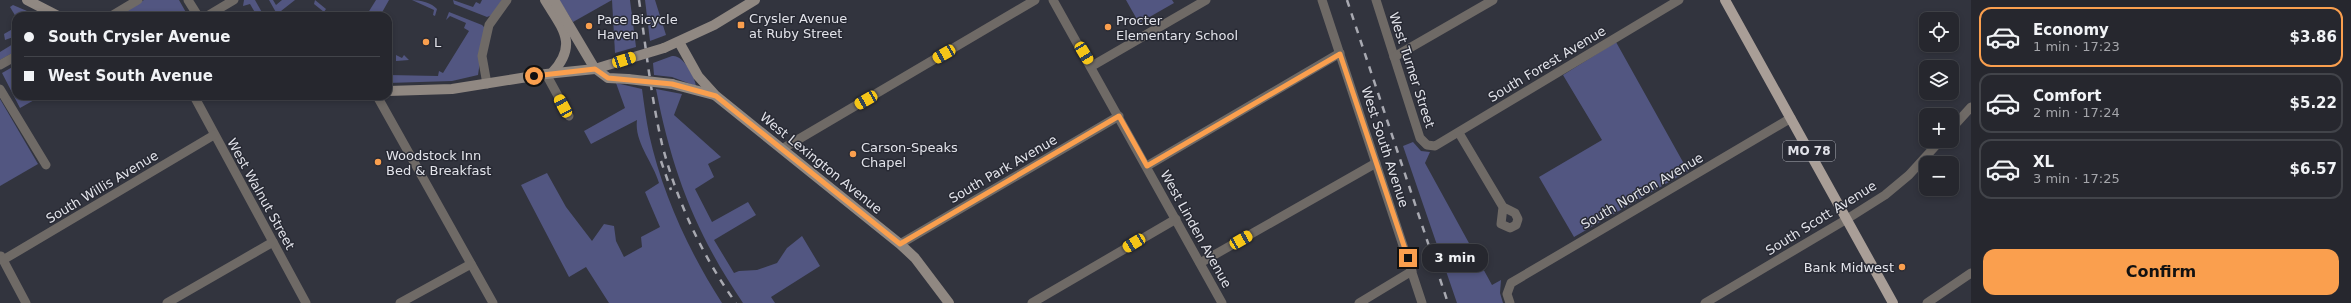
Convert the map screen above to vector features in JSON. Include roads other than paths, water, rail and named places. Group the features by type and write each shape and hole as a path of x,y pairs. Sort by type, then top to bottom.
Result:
{"main road":[{"name":"MO 78","path":"1725,0 1848,219 1893,303"}],"street":[{"path":"27,0 50,12"},
{"path":"118,12 138,0"},
{"path":"188,0 196,12"},
{"path":"214,12 234,0"},
{"path":"487,84 482,56 489,25 507,0"},
{"path":"545,0 566,37 565,56 549,73"},
{"path":"554,0 595,69"},
{"path":"392,91 452,89 549,73 595,69 679,42 714,25 742,3 755,0"},
{"path":"782,149 1035,0"},
{"name":"West Linden Avenue","path":"1053,0 1092,66 1222,303"},
{"path":"1092,66 1206,0"},
{"name":"West South Avenue","path":"1322,0 1422,303"},
{"name":"West Turner Street","path":"1376,0 1420,138 1427,145"},
{"path":"1394,57 1493,0"},
{"name":"South Forest Avenue","path":"1427,145 1435,146 1459,133 1679,0"},
{"path":"566,37 572,40 583,59 608,78 672,84 716,96"},
{"name":"West Lexington Avenue","path":"679,42 698,76 716,96 900,244 915,258 949,303"},
{"path":"1147,166 1340,54"},
{"path":"0,66 12,58"},
{"path":"549,73 569,116"},
{"path":"0,89 46,165"},
{"name":"West Walnut Street","path":"196,100 306,303"},
{"path":"379,100 493,303"},
{"path":"1959,120 1971,107"},
{"name":"South Park Avenue","path":"900,244 1119,116"},
{"name":"South Norton Avenue","path":"1510,303 1507,294 1511,282 1791,118"},
{"path":"1459,133 1503,207"},
{"name":"South Willis Avenue","path":"1,258 214,135"},
{"name":"South Scott Avenue","path":"1705,303 1848,219 1885,195 1910,174 1934,148"},
{"path":"1200,263 1376,163"},
{"path":"1032,303 1176,219"},
{"path":"167,303 273,242"},
{"path":"1,258 26,303"},
{"path":"400,303 471,264"},
{"path":"1359,303 1412,271"},
{"path":"1927,303 1971,273"}],"railway":[{"path":"639,0 655,108 668,165 683,206 701,247 736,303"},
{"path":"1347,0 1448,303"},
{"path":"661,161 671,190"}],"place":[{"name":"Crysler Avenue at Ruby Street","path":"741,25"},
{"name":"Pace Bicycle Haven","path":"589,26"},
{"name":"Procter Elementary School","path":"1108,27"},
{"name":"L","path":"426,42"},
{"name":"Carson-Speaks Chapel","path":"853,154"},
{"name":"Woodstock Inn Bed & Breakfast","path":"378,162"},
{"name":"Bank Midwest","path":"1902,267"}]}
